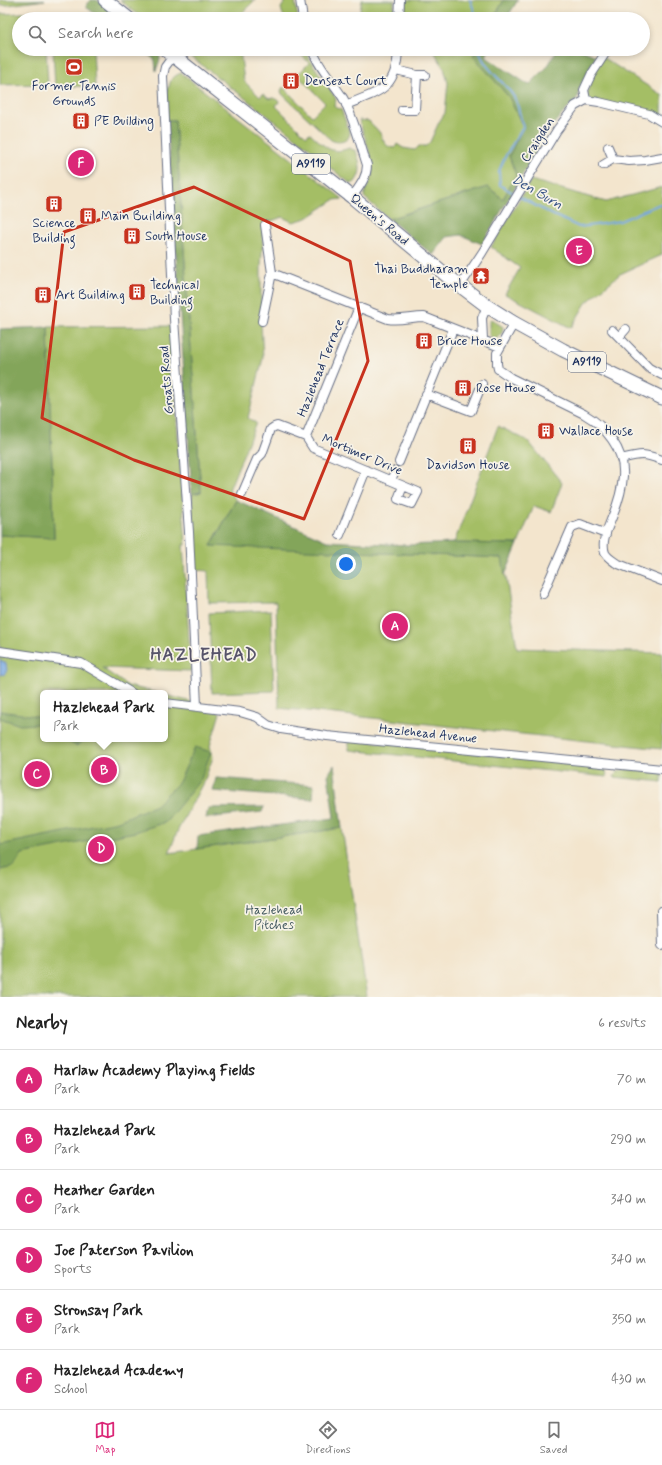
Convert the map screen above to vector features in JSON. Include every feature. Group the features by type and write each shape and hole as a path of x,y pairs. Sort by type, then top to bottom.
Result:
{"main road":[{"path":"105,0 120,12"},
{"name":"Queen's Road","path":"173,56 247,113 460,286 487,306 514,323 601,369 662,398"}],"street":[{"path":"300,0 302,12"},
{"path":"399,12 400,0"},
{"name":"Groats Road","path":"168,56 163,76 174,319 189,532 197,706"},
{"path":"314,56 331,79 346,105 367,165 367,172 364,180 352,197"},
{"path":"346,105 377,92 389,83 396,70 397,56"},
{"path":"603,56 591,74 584,90 586,100 650,114 662,122"},
{"path":"396,70 421,75 416,110 402,110"},
{"name":"Craigden","path":"460,286 482,253 557,130 575,106 586,100"},
{"path":"608,147 613,159"},
{"path":"603,165 613,159 629,161 662,157"},
{"path":"262,321 272,273 265,225"},
{"path":"272,273 388,319 395,320 424,317 500,347"},
{"path":"483,339 482,318 487,306"},
{"name":"Hazlehead Terrace","path":"306,437 359,307"},
{"path":"514,323 498,353 497,364 501,372 594,420 611,438 621,459 623,475 619,499 606,534 604,544 605,552 610,559 616,563 662,581"},
{"path":"399,462 453,329"},
{"path":"619,337 626,329"},
{"path":"612,330 649,368 662,375"},
{"path":"426,394 471,412 482,384"},
{"name":"Mortimer Drive","path":"242,494 257,459 262,454 271,429 277,426 306,437 313,448 403,486"},
{"path":"621,459 640,454 647,454 662,460"},
{"path":"340,535 366,470"},
{"path":"391,480 395,471"},
{"path":"543,594 572,527 580,524 606,534"},
{"path":"0,651 81,663 127,690"},
{"name":"Hazlehead Avenue","path":"168,703 240,712 257,717 268,725 281,729 327,736 662,769"},
{"path":"661,911 662,945"}],"highlighted area":[{"path":"194,187 350,261 368,361 304,519 134,460 42,418 64,232"}],"green space":[{"path":"0,0 45,0 0,6"},
{"path":"90,0 97,0 113,12 93,12 86,7"},
{"path":"120,0 255,0 243,12 135,12"},
{"path":"283,0 295,0 297,12 282,12 281,8 285,2"},
{"path":"362,0 394,0 394,12 359,12"},
{"path":"405,0 504,0 497,12 405,12"},
{"path":"504,0 518,0 510,12 497,12"},
{"path":"12,13 12,56 46,56 48,84 0,85 0,14"},
{"name":"Former Tennis Grounds","path":"53,56 93,56 95,86 55,87"},
{"path":"150,56 160,56 156,71 155,60"},
{"path":"190,56 241,56 244,81 260,97 263,94 269,99 274,98 277,100 279,102 276,106 306,136 310,133 323,145 332,150 337,151 349,148 356,151 360,163 358,178 351,184 323,162 324,159"},
{"path":"302,56 308,56 335,97 336,100 334,106 341,109 350,133 348,138 343,141 340,142 331,140 282,94 281,91 283,87 312,116 325,103 297,75 309,63"},
{"path":"437,56 473,56 509,97 523,127 509,156 516,175 503,199 488,187 389,219 364,197 365,191 372,176 372,164 359,120 369,121 380,133 386,145 391,147 395,148 397,144 403,148 415,150 419,146 426,146 430,142 445,113 448,83 444,68"},
{"path":"473,56 486,56 529,85 547,67 554,56 596,56 579,89 578,97 550,128 482,244 461,235 447,237 433,255 389,219 488,187 503,199 516,175 509,156 523,127 509,97"},
{"path":"602,57 662,95 662,122 649,114 586,100 591,75"},
{"path":"181,73 343,199 334,200 307,218 293,222 282,217 264,224 261,266 261,323 263,358 248,418 256,423 229,490 236,500 211,545 503,558 517,648 662,653 662,749 279,708 276,602 209,603 208,571 195,570 192,494 201,492 175,120 167,120 167,88 169,87 173,78"},
{"path":"167,120 175,120 201,492 192,494"},
{"path":"531,180 606,202 662,187 662,255 620,274 586,303 571,328 505,294 520,268 491,247"},
{"path":"491,319 503,327 502,333 496,339 489,336 489,322"},
{"name":"Hazlehead Pitches","path":"170,326 186,545 183,545 191,671 102,668 128,686 145,690 40,690 40,742 168,742 168,696 192,702 220,713 210,746 213,757 205,779 178,830 169,853 342,828 367,997 0,997 0,535 54,538 48,327"},
{"path":"48,327 54,538 0,535 0,329"},
{"path":"498,426 528,441 562,483 551,512 534,506 518,544 454,543"},
{"path":"236,500 327,541 406,545 454,543 518,544 505,575 502,558 211,546"},
{"path":"271,610 274,691 212,693 209,613"},
{"path":"0,711 40,717 40,726 37,724 20,725 0,718"},
{"path":"349,739 601,767 606,770 607,777 349,750"},
{"path":"69,742 82,742 76,746"},
{"path":"195,747 211,752 201,779 166,822 135,832 22,854 14,867 0,870 0,845 118,821 156,805 179,782"},
{"path":"334,765 342,828 197,849 198,836 334,818 328,775"},
{"path":"624,769 662,773 662,782 614,777 617,772"},
{"path":"216,778 314,785 313,799 213,791"},
{"path":"264,807 262,812 206,818 208,808"}],"water":[{"path":"0,660 6,663 7,670 5,674 0,675"}],"waterway":[{"name":"Den Burn","path":"470,0 475,12"},
{"name":"Den Burn","path":"481,56 484,62 514,97 523,127 506,155 499,171 500,185 515,194"},
{"name":"Den Burn","path":"518,196 579,227 620,221 662,203"}],"place":[{"name":"Former Tennis Grounds","path":"74,67"},
{"name":"Denseat Court","path":"291,81"},
{"name":"PE Building","path":"81,121"},
{"name":"Hazlehead Academy","path":"81,163"},
{"name":"Science Building","path":"54,204"},
{"name":"Main Building","path":"88,216"},
{"name":"South House","path":"132,236"},
{"name":"Stronsay Park","path":"579,251"},
{"name":"Thai Buddharam Temple","path":"481,276"},
{"name":"Technical Building","path":"137,292"},
{"name":"Art Building","path":"43,295"},
{"name":"Bruce House","path":"424,341"},
{"name":"Rose House","path":"463,388"},
{"name":"Wallace House","path":"546,431"},
{"name":"Davidson House","path":"468,446"},
{"name":"Harlaw Academy Playing Fields","path":"395,626"},
{"name":"Hazlehead Park","path":"104,770"},
{"name":"Heather Garden","path":"37,774"},
{"name":"Joe Paterson Pavilion","path":"101,849"}],"district":[{"name":"HAZLEHEAD","path":"204,655"}]}
